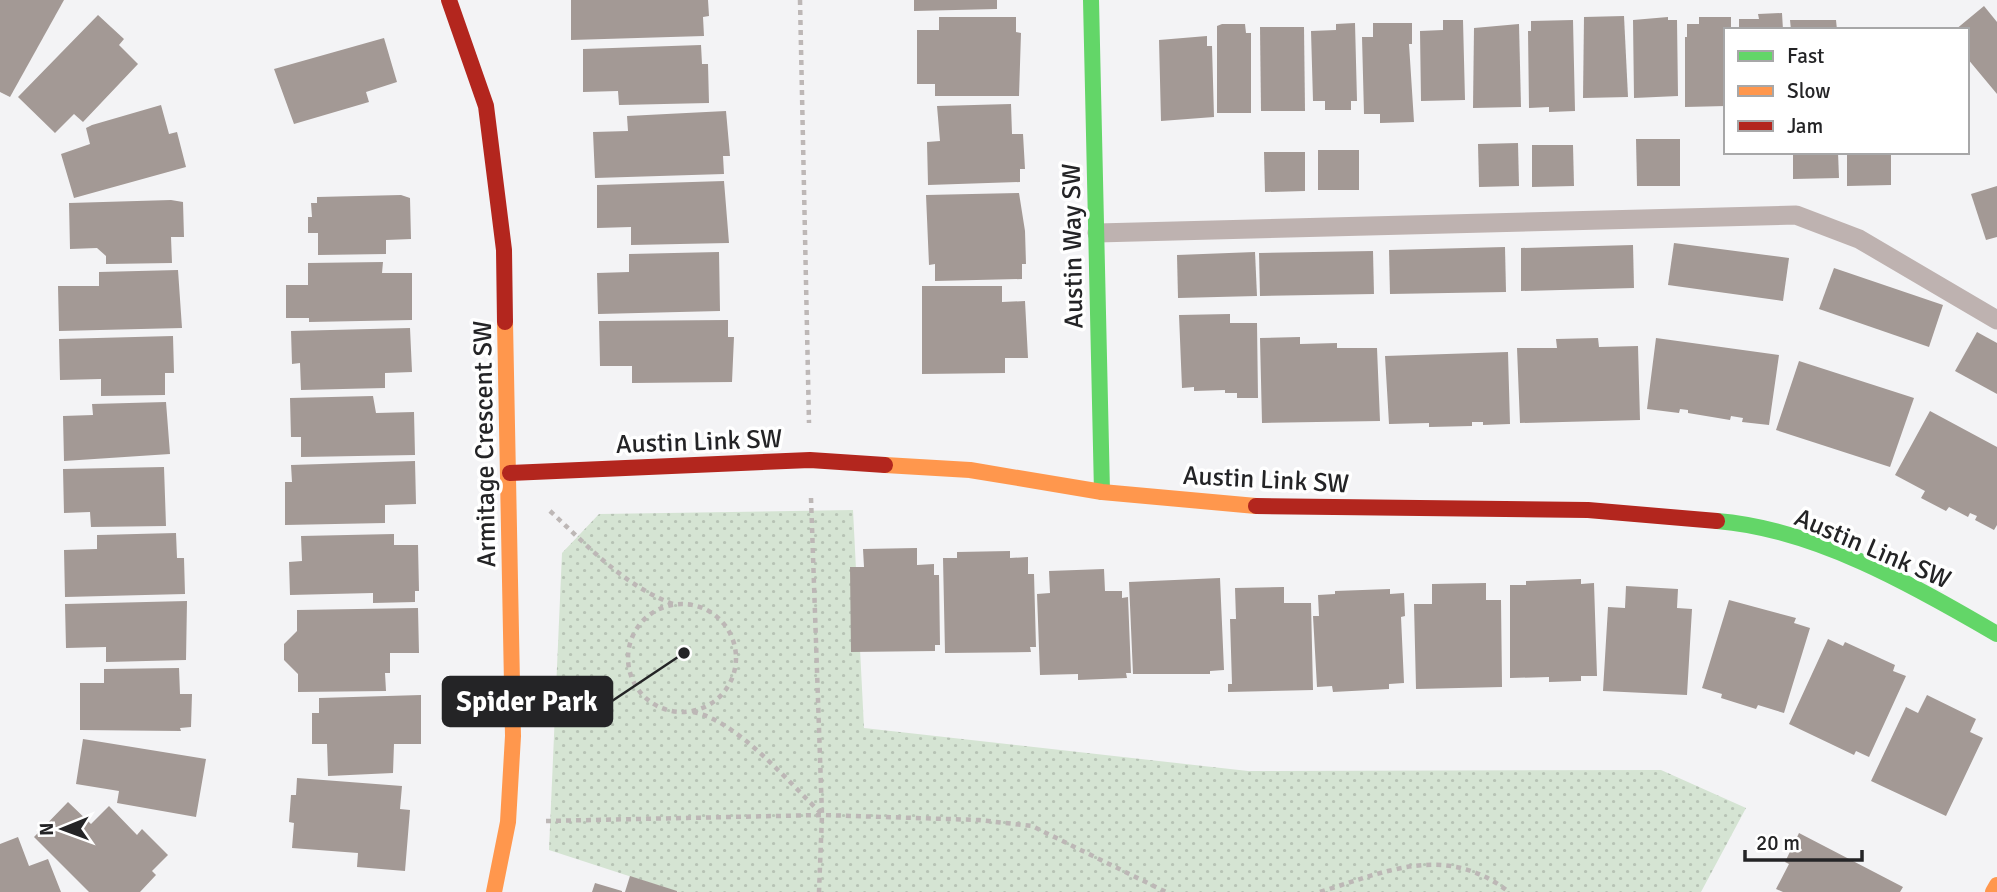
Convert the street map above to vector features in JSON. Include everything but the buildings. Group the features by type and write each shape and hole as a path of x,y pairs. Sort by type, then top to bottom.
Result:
{"street":[{"name":"Armitage Crescent SW","path":"449,0 486,106 504,250 513,736 508,822 503,860 494,892"},
{"name":"Austin Way SW","path":"1091,0 1102,492"},
{"name":"Austin Link SW","path":"510,473 810,460 970,470 1102,492 1273,508 1588,510 1734,522 1799,538 1910,584 1997,634"},
{"path":"1993,892 1997,885"}],"lane":[{"path":"1097,233 1796,215 1859,239 1997,320"}],"path":[{"path":"800,0 810,460 822,815 820,892"},
{"path":"549,510 626,581 647,594 674,604 699,607 716,615 728,629 736,646 736,664 720,698 696,711 671,710 655,704 632,678 628,662 629,644 648,615 674,604"},
{"path":"688,711 720,723 738,736 822,815"},
{"path":"508,822 822,815 979,820 1032,826 1166,892"},
{"path":"1320,892 1414,865 1442,862 1468,869 1509,892"}],"green space":[{"path":"853,510 864,728 1248,771 1661,770 1746,808 1701,892 678,892 549,850 562,553 599,514"}],"traffic: fast":[{"path":"1091,0 1102,492"},
{"path":"1717,521 1754,526 1827,547 1897,579 1997,634"}],"traffic: slow":[{"path":"494,892 508,822 513,736 505,322"},
{"path":"885,465 970,470 1102,492 1256,506"},
{"path":"1993,892 1997,885"}],"traffic: jam":[{"path":"449,0 486,106 504,250 505,322"},
{"path":"510,473 810,460 885,465"},
{"path":"1256,506 1588,510 1717,521"}],"place":[{"name":"Spider Park","path":"684,653"}]}
